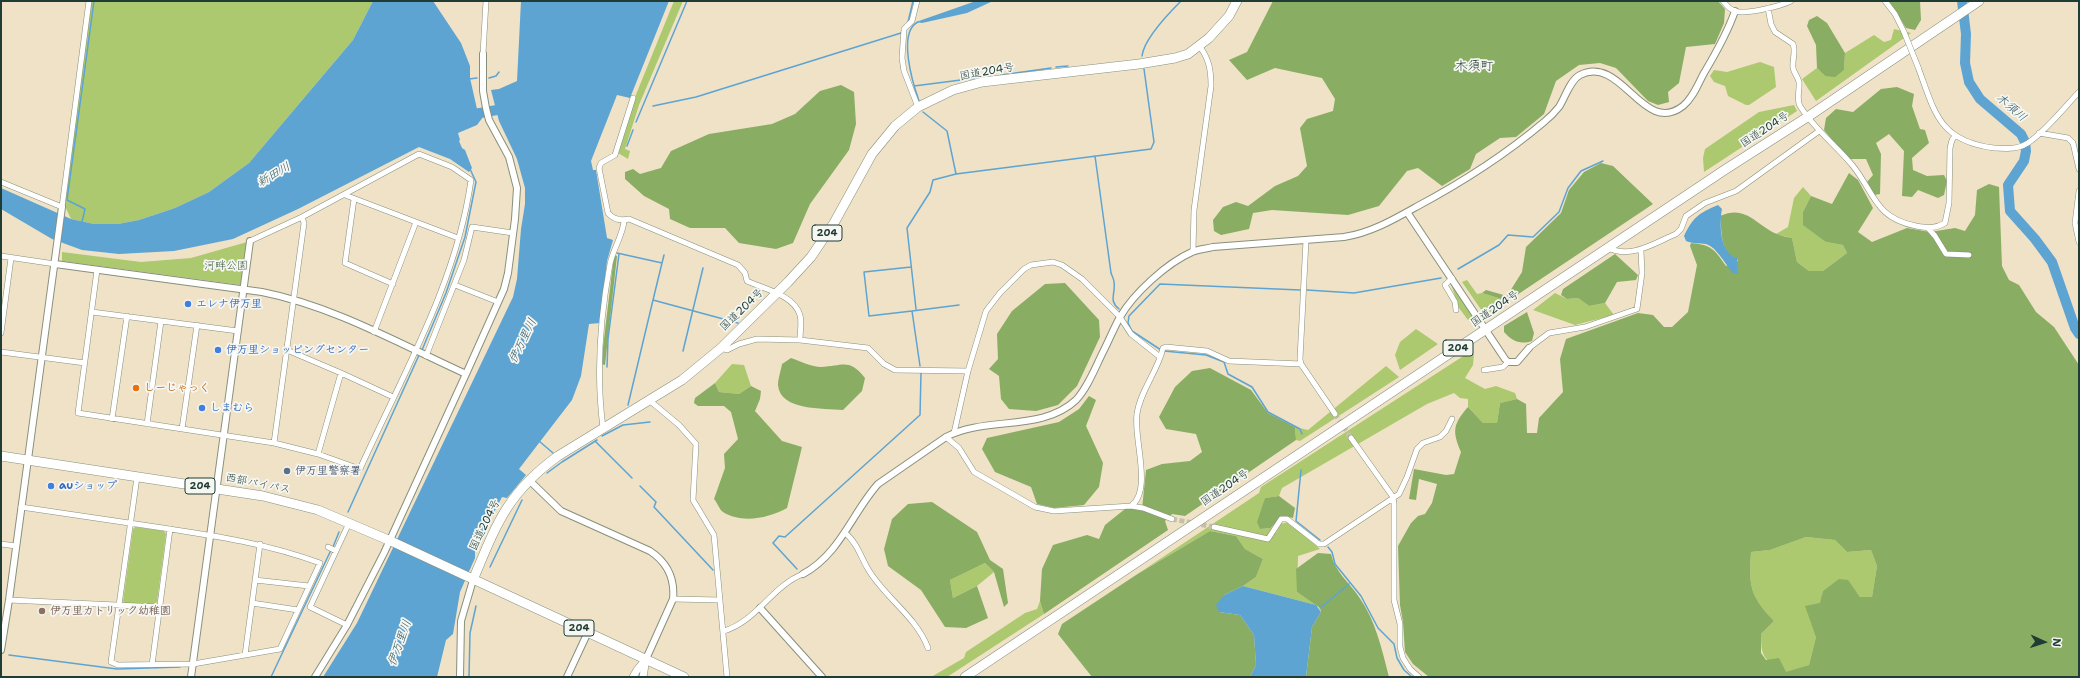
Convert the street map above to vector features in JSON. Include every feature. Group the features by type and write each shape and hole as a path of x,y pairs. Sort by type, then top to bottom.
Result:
{"highway":[{"name":"国道204号","path":"473,580 506,508 528,480 558,456 682,380 721,348 801,270 822,242 872,154 883,139 918,107 953,90 982,82 1161,61 1188,54 1200,47 1219,28 1237,1"},
{"name":"国道204号","path":"965,677 1978,2"},
{"name":"西部バイパス","path":"1,456 217,488 289,502 349,523 473,580"},
{"name":"204","path":"473,580 646,658 684,677"}],"main road":[{"path":"633,677 646,658"},
{"path":"643,677 646,658"}],"street":[{"path":"1,650 55,264 89,1"},
{"path":"315,677 347,625 391,541 498,302 508,273 517,203 515,178 509,157 490,120 483,91 483,54 486,1"},
{"path":"917,1 902,38 902,58 904,71 918,107"},
{"path":"1723,1 1735,11 1741,12 1768,8 1791,1"},
{"path":"1885,1 1896,14 1935,110 1941,121 1955,136 1968,142 1990,147 2007,149 2018,148 2031,141 2079,92"},
{"path":"1768,8 1771,24 1775,32 1793,44 1795,49 1793,69 1799,83 1798,99 1800,105 1819,131 1852,165 1870,194 1890,217 1903,223 1928,228 1938,227 1945,223 1948,215 1950,148 1952,140 1955,136"},
{"path":"724,631 748,620 790,581 813,568 845,533 870,493 878,484 946,437 954,433 978,427 1038,418 1067,408 1078,398 1090,379 1120,317 1146,286 1163,271 1193,251 1213,247 1359,235 1407,212 1458,184 1545,122 1558,108 1574,81 1580,75 1592,72 1604,73 1616,79 1646,106 1656,111 1669,112 1682,106 1691,96 1728,30 1735,11"},
{"path":"1193,251 1194,210 1211,86 1211,69 1206,55 1200,47"},
{"path":"633,98 615,155 601,162 599,168 608,213 611,217 624,220 629,219 738,265 745,273 747,281 763,289 777,293 797,308 800,317 800,340"},
{"path":"1608,248 1615,251 1641,251 1643,248 1676,234 1681,229 1686,216 1705,203 1736,191 1819,131"},
{"path":"2039,133 2068,138 2072,143 2079,169"},
{"path":"97,270 78,413 224,436 274,443 318,454 360,469 415,351 440,293 458,238 471,180 452,167 419,154 345,195 250,241 243,290 238,330 224,436 217,488 191,677"},
{"path":"1,182 62,207"},
{"path":"2079,191 2074,222 2079,242"},
{"path":"345,195 458,238"},
{"path":"354,199 345,263 393,284"},
{"path":"1407,212 1508,362"},
{"path":"274,443 304,223 302,217"},
{"path":"603,428 599,380 602,327 610,265 624,220"},
{"path":"374,332 416,222"},
{"path":"426,356 464,260 472,227 513,233"},
{"path":"1928,228 1935,236 1946,254 1969,255"},
{"path":"1306,240 1301,364 1335,414"},
{"path":"1484,370 1490,367 1503,367 1508,362 1517,362 1529,348 1549,333 1585,327 1637,309 1642,273 1641,251"},
{"path":"1,256 243,290 294,299 374,332 466,374"},
{"path":"1,333 11,258"},
{"path":"954,433 968,371 986,311 1000,293 1024,269 1031,265 1053,262 1062,265 1092,287 1109,307 1120,317 1131,334 1161,353 1207,351 1229,361 1301,364"},
{"path":"1452,278 1445,285 1455,302 1456,310"},
{"path":"455,285 498,302"},
{"path":"92,312 238,330"},
{"path":"112,418 127,316"},
{"path":"148,424 161,320"},
{"path":"182,429 197,325"},
{"path":"721,348 727,350 738,344 757,339 800,340 868,348 884,364 895,370 968,371"},
{"path":"287,350 393,396"},
{"path":"1,352 85,363"},
{"path":"1131,506 1136,503 1140,488 1141,466 1137,414 1161,353"},
{"path":"318,454 341,373"},
{"path":"649,400 679,425 696,444 693,500 714,535 724,631 726,677"},
{"path":"1214,527 1268,539 1281,519 1287,519 1319,544 1324,544 1399,494 1417,449 1423,443 1440,437 1446,431 1452,419"},
{"path":"946,437 959,448 974,472 1035,507 1054,511 1131,506 1143,508 1172,519"},
{"path":"1351,438 1393,497 1394,600 1400,624 1400,646 1407,664 1419,677"},
{"path":"21,507 130,523 210,535 260,544 286,550 320,563 280,649 193,664 152,666 118,665 111,662 130,523 137,477"},
{"path":"528,480 560,510 658,556 670,572 672,578 673,599 646,658"},
{"path":"347,625 310,606 349,523"},
{"path":"152,666 170,529"},
{"path":"845,533 850,537 869,571 905,611 928,648"},
{"path":"1,544 16,546"},
{"path":"246,655 260,544"},
{"path":"328,547 336,551"},
{"path":"255,580 309,586"},
{"path":"460,677 462,621 473,580"},
{"path":"673,599 720,600"},
{"path":"9,600 159,607"},
{"path":"252,603 298,610"},
{"path":"760,608 822,677"},
{"path":"567,677 588,632"}],"green space":[{"path":"91,1 373,1 353,40 249,163 209,192 175,208 139,220 118,224 94,224 71,219 64,204"},
{"path":"674,1 683,1 639,105 625,149 630,151 628,159 618,153 633,102"},
{"path":"1273,1 1718,1 1725,9 1724,23 1715,44 1686,47 1679,83 1668,92 1669,102 1658,105 1648,101 1616,68 1600,63 1579,65 1556,81 1544,114 1516,137 1500,138 1476,154 1470,169 1442,186 1418,168 1407,171 1379,206 1348,215 1272,210 1253,213 1249,229 1221,235 1214,231 1213,220 1223,207 1236,202 1248,206 1275,186 1298,176 1307,166 1300,128 1307,119 1333,111 1335,99 1322,78 1275,68 1247,80 1229,60 1247,52"},
{"path":"1889,1 1920,1 1921,20 1915,30 1906,28"},
{"path":"1817,16 1827,23 1845,53 1844,70 1835,77 1825,76 1817,68 1816,45 1807,26 1809,20"},
{"path":"1894,29 1911,33 1816,101 1802,79 1817,68 1825,76 1844,70 1845,53 1874,35 1884,42 1891,40"},
{"path":"1760,62 1774,67 1776,87 1749,105 1728,96 1725,86 1714,82 1710,76 1714,70 1727,72"},
{"path":"841,85 854,92 856,124 849,150 810,204 793,243 776,249 739,243 725,228 690,228 670,219 669,209 644,196 625,179 625,172 633,169 640,174 661,168 671,151 709,134 772,124 795,114 820,91"},
{"path":"1897,87 1914,94 1912,106 1920,129 1925,130 1929,143 1912,158 1913,170 1927,176 1944,175 1947,181 1944,195 1938,198 1918,190 1912,197 1902,196 1904,151 1889,134 1876,143 1881,154 1880,194 1874,195 1867,182 1873,175 1866,159 1848,159 1824,130 1826,118 1836,109 1853,112 1881,89"},
{"path":"1794,105 1797,111 1704,172 1703,158 1705,149 1759,112"},
{"path":"1601,163 1613,166 1653,204 1508,301 1482,293 1486,290 1507,296 1522,272 1526,247 1561,213 1569,190 1584,172"},
{"path":"1849,173 1858,180 1873,208 1858,232 1872,242 1907,228 1930,232 1955,228 1965,231 1975,215 1977,190 1989,184 1999,187 2002,266 2009,280 2019,285 2036,312 2054,327 2079,365 2079,677 1429,677 1413,664 1405,652 1400,605 1398,546 1411,523 1418,516 1425,514 1432,503 1437,484 1419,479 1416,500 1409,499 1414,469 1446,475 1454,474 1461,452 1455,433 1457,423 1468,407 1483,423 1497,423 1500,403 1517,399 1526,404 1527,433 1537,433 1539,418 1563,392 1560,359 1566,339 1638,313 1653,315 1664,327 1672,327 1688,312 1697,265 1690,246 1691,243 1704,245 1712,249 1726,266 1738,261 1727,252 1725,247 1720,216 1737,212 1744,214 1777,234 1792,238 1797,262 1809,271 1823,271 1847,253 1843,245 1826,242 1803,225 1803,212 1811,196 1832,204","holes":["1806,537 1835,540 1847,552 1871,550 1877,566 1872,597 1860,597 1848,580 1839,579 1823,591 1820,603 1805,606 1816,637 1809,665 1786,672 1779,658 1766,660 1761,653 1761,634 1774,621 1760,604 1752,589 1750,573 1751,552 1770,550"]},
{"path":"1803,187 1811,196 1803,212 1826,242 1843,245 1847,253 1823,271 1809,271 1797,262 1792,238 1776,234 1788,227 1794,198"},
{"name":"河畔公園","path":"247,242 241,285 62,261 62,252 141,262 191,258"},
{"path":"1615,254 1638,275 1636,280 1617,282 1605,303 1589,306 1578,298 1567,299 1561,295 1563,289"},
{"path":"614,255 617,256 605,365 601,364"},
{"path":"1467,280 1477,294 1482,293 1508,301 1493,312 1482,311 1462,282"},
{"path":"1065,283 1099,320 1100,337 1077,386 1058,405 1036,411 1009,409 1001,399 999,376 989,369 998,359 997,334 1012,311 1045,284"},
{"path":"1451,284 1473,317 1468,320 1459,308"},
{"path":"1555,293 1567,299 1578,298 1589,306 1605,303 1614,315 1575,325 1533,310"},
{"path":"1527,312 1534,333 1532,341 1524,343 1510,338 1504,332 1504,326"},
{"path":"1416,329 1438,344 1400,370 1395,355 1400,342"},
{"path":"1468,353 1474,354 1473,365 1465,378 1485,389 1496,386 1515,393 1517,399 1500,403 1497,423 1483,423 1468,407 1468,399 1460,398 1454,393 1427,404 1282,488 1279,496 1265,498 1260,529 1271,528 1276,533 1281,524 1288,522 1320,549 1298,556 1297,592 1316,605 1243,586 1256,577 1263,559 1245,549 1236,536 1210,531 1136,575 1259,493 1261,487"},
{"path":"791,358 817,367 850,365 865,378 862,391 843,410 814,408 794,404 786,400 778,385 782,364"},
{"path":"732,364 744,365 751,386 739,394 719,392 715,383"},
{"path":"1386,366 1399,377 1300,441 1296,440 1295,427 1308,430"},
{"path":"1210,368 1251,390 1268,413 1295,427 1296,440 1185,516 1172,514 1165,521 1168,530 1044,614 1040,601 1042,569 1053,545 1087,535 1099,539 1105,525 1125,509 1142,509 1146,470 1162,464 1190,461 1202,452 1196,434 1166,429 1159,417 1175,387 1192,371"},
{"path":"715,383 719,392 739,394 751,386 761,391 760,399 755,411 782,441 802,447 787,508 780,512 764,517 747,519 738,518 723,512 714,499 725,468 724,454 738,439 731,412 724,406 698,406 694,403 695,398"},
{"path":"1089,396 1096,400 1086,426 1103,463 1099,487 1084,505 1054,508 1037,504 1031,487 995,472 982,449 987,438 1059,422 1079,409"},
{"path":"1279,496 1295,508 1293,518 1283,518 1271,528 1260,529 1257,522 1265,498"},
{"path":"932,502 977,532 990,560 1003,569 1008,603 1004,607 994,572 985,563 950,580 953,598 977,586 988,618 966,628 945,627 921,590 888,566 884,549 892,519 908,504"},
{"path":"135,527 164,531 166,534 157,602 154,604 125,603 123,601 133,529"},
{"path":"1210,531 1236,536 1245,549 1263,559 1256,577 1243,586 1224,595 1219,612 1240,615 1254,635 1256,665 1250,677 1092,677 1058,634 1062,624 1136,575"},
{"path":"1806,537 1835,540 1847,552 1871,550 1877,566 1872,597 1860,597 1848,581 1823,591 1816,637 1809,665 1786,673 1769,661 1763,654 1761,634 1774,621 1760,604 1752,589 1750,573 1751,552 1770,550"},
{"path":"1318,553 1331,554 1339,572 1365,606 1378,636 1389,677 1306,677 1312,627 1321,612 1320,608 1297,592 1296,569"},
{"path":"985,563 994,572 977,586 953,598 950,580"},
{"path":"1040,601 1044,614 947,677 931,677 964,658 966,652 1025,613 1037,609"}],"water":[{"path":"373,1 433,1 461,43 470,66 470,78 477,109 479,108 483,117 477,125 458,133 459,141 462,148 465,150 472,168 469,172 450,159 419,147 298,209 233,239 174,251 119,254 82,250 52,239 1,209 1,188 71,219 94,224 118,224 139,220 175,208 209,192 249,163 353,40"},
{"name":"伊万里川","path":"521,1 669,1 630,98 617,95 591,161 593,170 596,170 607,238 613,240 607,261 600,323 589,324 581,376 572,400 519,469 526,475 507,498 502,497 475,549 475,558 460,592 453,634 446,640 437,677 323,677 357,623 513,297 517,279 521,229 525,204 525,188 517,159 499,121 491,90 499,89 517,81"},
{"path":"976,1 993,1 967,13 922,23 916,22"},
{"path":"1718,205 1722,209 1721,230 1724,245 1731,255 1737,258 1738,273 1734,274 1718,253 1710,246 1686,241 1684,236 1690,224 1697,216"},
{"path":"1243,586 1316,605 1321,612 1312,627 1306,677 1250,677 1256,665 1254,635 1240,615 1219,612 1216,605 1224,595"}],"waterway":[{"path":"82,222 85,209 67,200 94,1"},
{"path":"636,122 687,1"},
{"path":"908,22 913,1"},
{"path":"1142,56 1147,42 1152,34 1181,1"},
{"name":"木須川","path":"1962,1 1966,34 1965,63 1969,82 1980,99 2021,134 2025,142 2026,151 2024,161 2008,185 2010,211 2035,239 2052,262 2075,328 2079,334"},
{"path":"918,22 912,28 908,36 908,59 913,83 919,101"},
{"path":"653,106 696,97 901,33"},
{"path":"1056,67 1068,66"},
{"path":"1001,75 1051,68"},
{"path":"916,309 907,228 930,192 933,180 956,174 1151,149 1154,142 1144,69"},
{"path":"489,78 496,76 499,72"},
{"path":"914,86 992,76"},
{"path":"469,79 477,78"},
{"name":"新田川","path":"469,115 508,108"},
{"path":"923,112 947,131 956,174"},
{"path":"627,146 633,130"},
{"path":"1095,156 1111,273 1114,281 1113,300 1119,309"},
{"path":"1458,269 1499,245 1508,235 1533,237 1559,212 1568,188 1581,171 1603,161"},
{"path":"422,350 446,293 465,237 476,182 470,169"},
{"path":"617,253 662,263 653,300 738,323"},
{"path":"607,367 608,339 619,254"},
{"path":"662,263 664,255"},
{"path":"911,267 864,272 869,316 912,311"},
{"path":"683,351 703,268"},
{"path":"1307,290 1354,293 1441,278"},
{"path":"1161,350 1132,331 1128,323 1129,316 1160,284 1300,290"},
{"path":"628,405 653,300"},
{"path":"920,366 912,311 959,305"},
{"path":"1164,351 1206,355 1224,362 1228,374 1252,387 1268,412 1300,429 1302,434"},
{"path":"348,512 420,353"},
{"path":"797,569 773,543 779,536 785,537 920,415 921,373"},
{"path":"602,436 623,425 650,422"},
{"path":"547,473 597,440"},
{"path":"539,441 553,453"},
{"path":"595,441 632,478"},
{"path":"1301,470 1296,521 1320,540"},
{"path":"640,486 656,502 654,507 713,570"},
{"path":"490,567 522,500"},
{"path":"333,547 339,532"},
{"path":"1328,547 1332,552 1335,564 1361,596 1378,628 1394,644 1397,658 1404,670 1412,677"},
{"path":"271,677 331,550"},
{"path":"1320,608 1349,584"},
{"path":"469,677 470,633 476,606"},
{"path":"9,655 117,669 180,667"}],"tunnel":[{"path":"1335,414 1351,438"},
{"path":"1172,519 1214,527"}],"place":[{"name":"エレナ伊万里","path":"188,304"},
{"name":"伊万里ショッピングセンター","path":"218,350"},
{"name":"しーじゃっく","path":"136,388"},
{"name":"しまむら","path":"202,408"},
{"name":"伊万里警察署","path":"287,471"},
{"name":"auショップ","path":"51,486"},
{"name":"伊万里カトリック幼稚園","path":"42,611"}],"district":[{"name":"木須町","path":"1474,67"}]}
